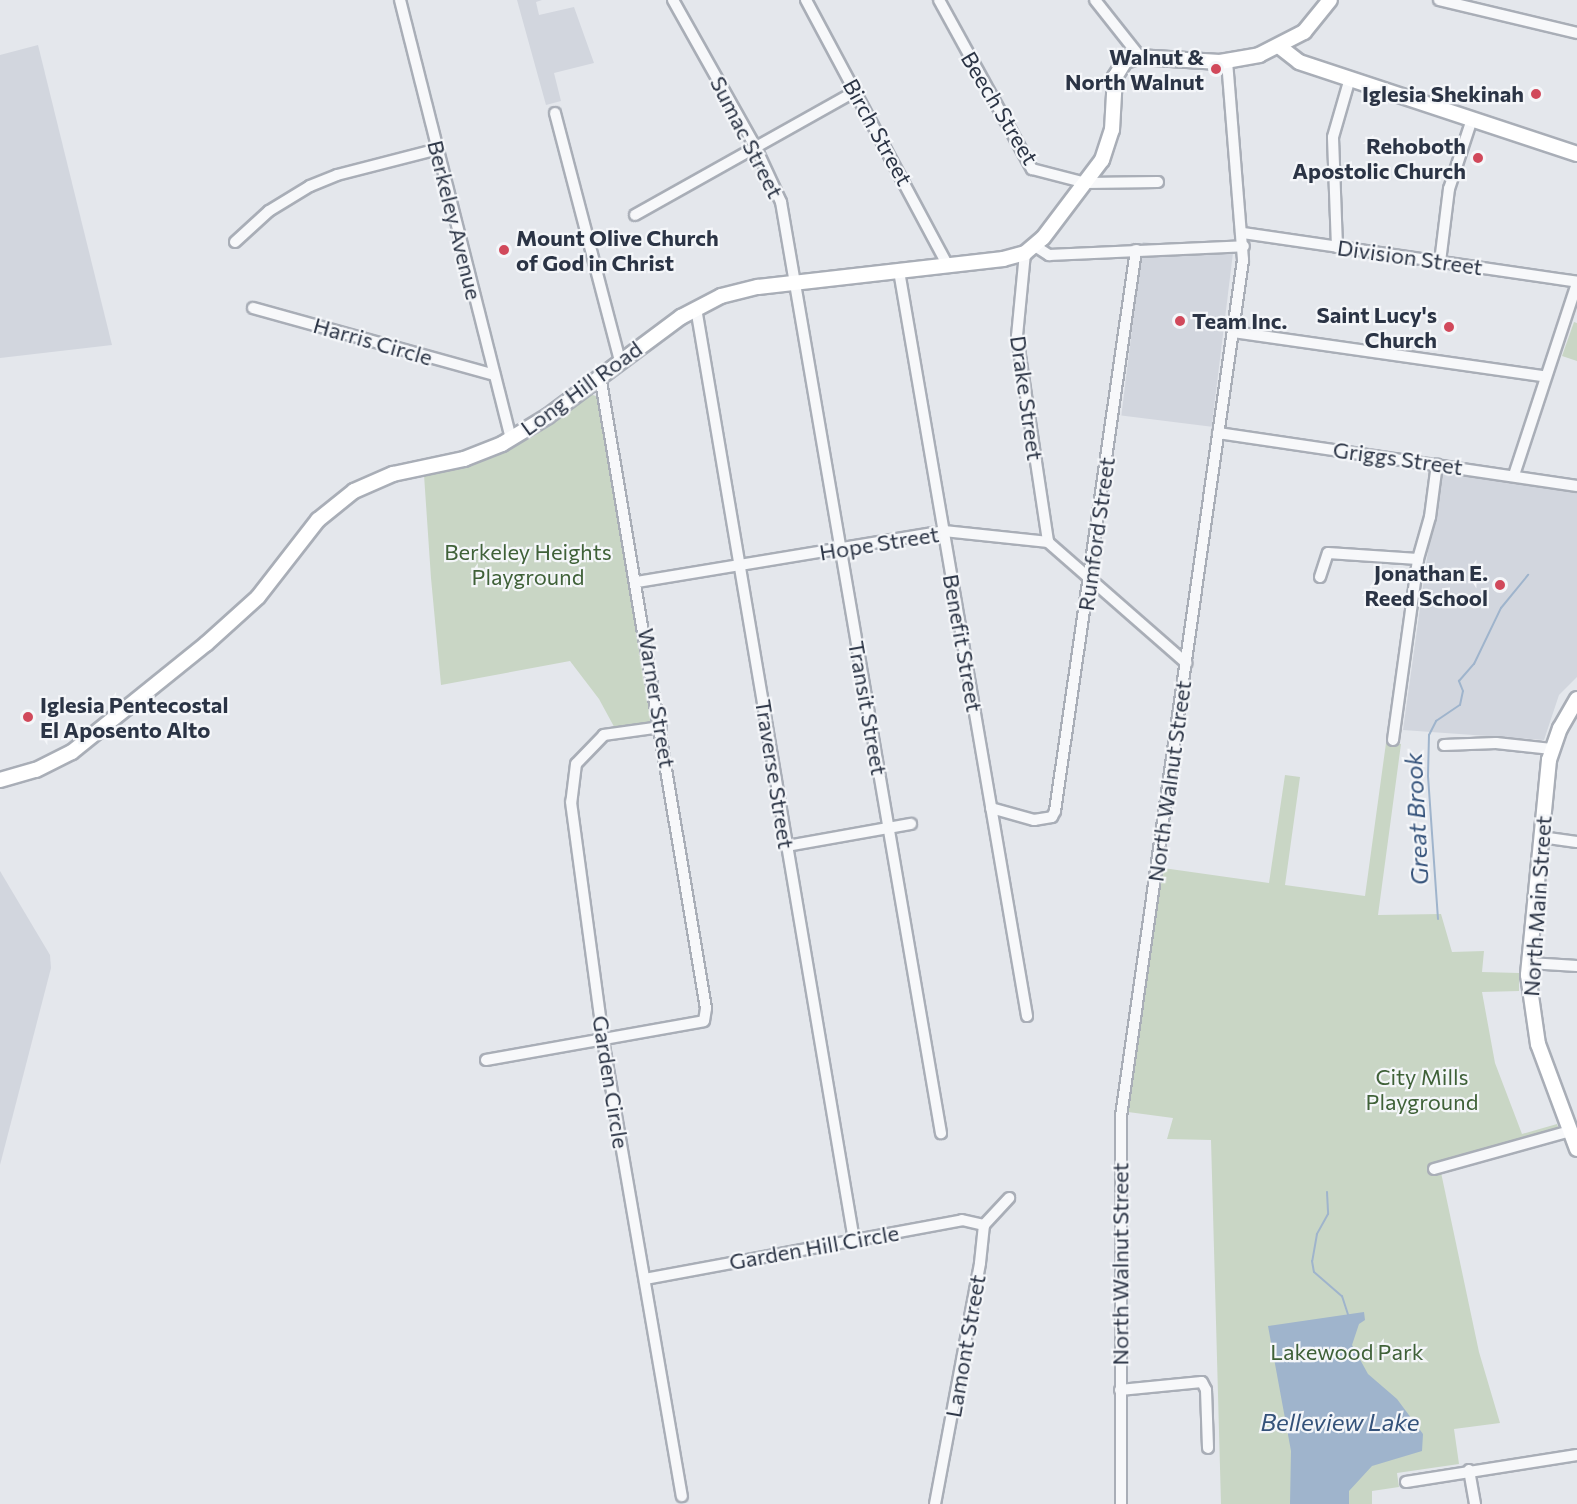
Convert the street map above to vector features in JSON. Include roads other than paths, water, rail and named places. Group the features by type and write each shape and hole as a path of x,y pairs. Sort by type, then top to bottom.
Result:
{"main road":[{"path":"1030,249 1086,183 1102,160 1111,135 1116,73 1129,59 1140,57 1227,61 1280,47 1309,28 1330,0"},
{"path":"1280,47 1299,62 1577,154"},
{"name":"Long Hill Road","path":"0,780 36,770 72,752 206,644 258,597 318,520 354,491 393,474 474,456 511,439 696,308 741,290 948,266 1030,249"},
{"name":"North Main Street","path":"1577,699 1552,748 1529,963 1535,1033 1577,1149"}],"street":[{"name":"Berkeley Avenue","path":"400,0 511,439"},
{"name":"Sumac Street","path":"673,0 756,148 782,202 796,282"},
{"name":"Birch Street","path":"806,0 948,266"},
{"name":"Beech Street","path":"939,0 1029,167 1040,173 1086,183 1158,182"},
{"path":"1095,0 1140,57"},
{"path":"1439,0 1577,33"},
{"name":"North Walnut Street","path":"1121,1504 1121,1116 1244,246 1234,178 1227,61"},
{"path":"1337,247 1333,137 1350,78"},
{"path":"635,215 856,91"},
{"path":"555,113 620,360"},
{"path":"1440,262 1449,189 1472,119"},
{"path":"235,242 269,211 310,186 337,175 438,149"},
{"name":"Division Street","path":"1243,233 1577,283"},
{"path":"1030,249 1049,255 1244,246"},
{"name":"Drake Street","path":"1030,249 1017,336 1048,543"},
{"name":"Rumford Street","path":"991,808 1034,820 1052,817 1073,701 1136,250"},
{"name":"Benefit Street","path":"899,271 1027,1016"},
{"name":"Transit Street","path":"796,282 941,1133"},
{"path":"1514,475 1544,376 1577,283"},
{"name":"Harris Circle","path":"253,308 494,375"},
{"name":"Traverse Street","path":"696,308 854,1240"},
{"path":"1233,332 1544,376"},
{"name":"Warner Street","path":"600,375 704,978 704,1021 603,1040"},
{"name":"Griggs Street","path":"1218,433 1577,486"},
{"path":"1394,740 1418,560 1428,526 1437,464"},
{"name":"Hope Street","path":"637,582 741,567 944,531 1048,543"},
{"path":"1048,543 1186,663"},
{"path":"1320,577 1326,554 1418,560"},
{"name":"Garden Circle","path":"661,728 604,735 576,765 571,808 603,1040 682,1496"},
{"path":"1443,745 1496,743 1552,748"},
{"path":"787,846 911,824"},
{"path":"1541,837 1577,842"},
{"path":"1529,963 1577,966"},
{"path":"486,1060 603,1040"},
{"path":"1434,1169 1570,1131"},
{"path":"984,1225 1009,1198"},
{"name":"Garden Hill Circle","path":"645,1279 966,1220 984,1225"},
{"name":"Lamont Street","path":"935,1504 980,1263 984,1225"},
{"path":"1120,1390 1192,1381 1203,1384 1208,1448"},
{"path":"1406,1482 1469,1470 1577,1455"},
{"path":"1469,1470 1475,1504"}],"water":[{"name":"Belleview Lake","path":"1364,1312 1365,1320 1359,1324 1352,1345 1368,1374 1397,1399 1423,1434 1422,1451 1372,1466 1349,1491 1349,1504 1290,1504 1291,1451 1268,1326"}],"waterway":[{"name":"Great Brook","path":"1438,919 1428,776 1429,735 1436,721 1460,705 1463,691 1459,681 1474,664 1501,608 1528,575"},
{"path":"1327,1192 1328,1214 1317,1234 1312,1261 1314,1272 1342,1296 1348,1315"}],"place":[{"name":"Walnut & North Walnut","path":"1216,69"},
{"name":"Iglesia Shekinah","path":"1536,94"},
{"name":"Rehoboth Apostolic Church","path":"1478,158"},
{"name":"Mount Olive Church of God in Christ","path":"504,250"},
{"name":"Team Inc.","path":"1180,321"},
{"name":"Saint Lucy's Church","path":"1449,327"},
{"name":"Jonathan E. Reed School","path":"1500,585"},
{"name":"Iglesia Pentecostal El Aposento Alto","path":"28,717"}],"park label":[{"name":"Berkeley Heights Playground","path":"528,564"},
{"name":"City Mills Playground","path":"1422,1088"},
{"name":"Lakewood Park","path":"1347,1352"}]}
